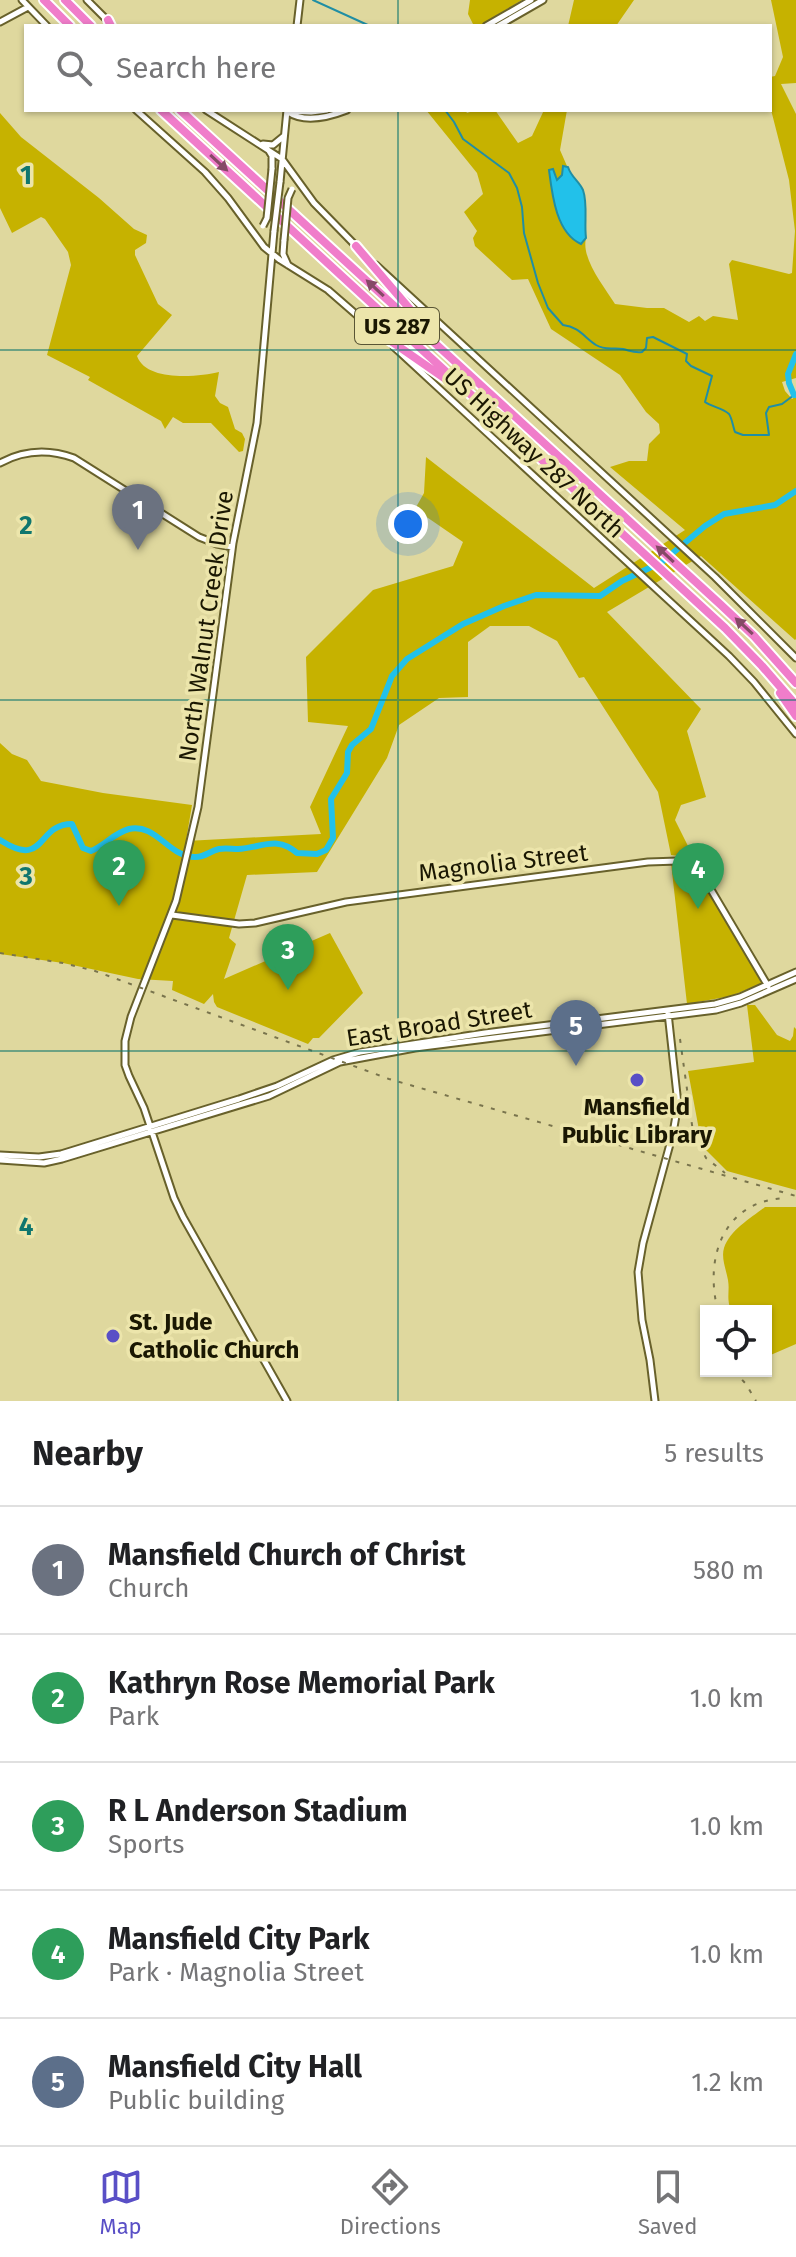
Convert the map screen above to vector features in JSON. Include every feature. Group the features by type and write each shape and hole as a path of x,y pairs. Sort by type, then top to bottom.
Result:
{"highway":[{"path":"44,0 68,24"},
{"path":"65,0 89,24"},
{"name":"US 287","path":"163,112 672,579 762,666 796,705"},
{"name":"US 287","path":"182,112 643,533 754,636 794,679"},
{"path":"191,112 216,141"},
{"path":"356,246 474,379"},
{"path":"372,328 466,392"},
{"path":"762,666 796,716"}],"main road":[{"path":"22,0 45,24"},
{"path":"87,0 111,24"},
{"path":"489,24 531,0"},
{"path":"501,24 543,0"},
{"path":"297,24 300,1"},
{"path":"0,22 28,7"},
{"name":"US Highway 287 North","path":"138,112 205,172 271,254 328,290 372,328 745,674 796,734"},
{"name":"US Highway 287 North","path":"209,112 282,159 309,195 356,246 696,559 796,658"},
{"name":"North Walnut Creek Drive","path":"287,112 258,411 232,547 202,784 172,915 131,1017 125,1041 125,1065 152,1128 183,1217 287,1401"},
{"path":"288,112 292,116 305,118"},
{"path":"262,144 273,145 296,121 338,112"},
{"path":"244,221 254,227 263,226 267,218 272,156 262,144"},
{"path":"290,267 283,254 288,198 292,189 301,188 309,195"},
{"path":"269,277 278,266 290,267"},
{"path":"0,463 36,452 53,452 74,458 199,537 232,547"},
{"name":"Magnolia Street","path":"172,915 239,924 255,923 346,902 648,862 678,861 697,866 769,988"},
{"name":"East Broad Street","path":"769,988 796,972"},
{"name":"East Broad Street","path":"0,1158 22,1163 53,1162 201,1113 269,1096 322,1067 360,1055 443,1041 715,1007 796,979"},
{"path":"655,1401 638,1272 678,1104 668,1013"}],"shaded area":[{"path":"470,0 522,0 482,24 473,24 468,14"},
{"path":"574,0 634,0 617,24 568,24"},
{"path":"771,0 796,0 796,83 781,84 796,114 796,378 782,382 792,399 796,396 796,639 701,556 607,612 701,709 687,731 706,797 681,805 675,820 694,858 671,855 658,792 584,677 579,678 557,641 529,626 490,626 468,642 468,697 439,698 399,725 387,758 317,872 247,875 229,938 236,944 224,979 330,933 363,993 319,1038 313,1038 308,1044 217,1007 213,994 204,1004 172,990 173,981 138,979 0,954 0,743 12,754 27,760 41,781 192,805 186,841 321,834 310,807 348,726 308,722 306,657 373,590 453,566 463,542 415,509 424,493 426,457 594,588 685,530 610,467 629,461 647,461 649,444 660,433 659,424 646,412 620,375 551,329 528,279 512,280 475,246 473,238 477,231 464,212 483,194 477,173 428,112 496,112 518,143 532,136 543,112 567,112 560,150 584,196 587,255 615,304 664,308 689,322 699,316 705,321 713,316 738,320 729,264 732,260 792,273 795,231 789,180 772,112 772,77 783,57"},
{"path":"0,113 21,137 134,229 147,235 146,243 135,250 135,255 158,304 172,315 137,356 142,364 161,374 186,376 219,372 215,396 228,407 235,429 242,433 245,439 243,451 239,452 211,423 183,423 173,417 165,429 161,421 88,380 90,377 47,355 71,265 68,252 45,219 41,217 12,233 0,208"},
{"path":"671,863 697,868 744,953 750,951 767,980 731,996 687,1004"},
{"path":"747,1005 755,1005 777,1035 790,1041 794,1027 796,1029 796,1190 727,1171 702,1146 688,1071 754,1062"},
{"path":"765,1207 796,1207 796,1344 772,1354 772,1305 730,1305 724,1248 742,1225"}],"water":[{"path":"563,166 568,167 584,195 586,238 581,244 566,231 554,201 549,170 553,169 557,180 562,175"}],"waterway":[{"path":"313,0 366,24"},
{"path":"446,112 463,139 509,173 517,188 524,233 538,283 548,308 563,325 577,330 603,348 642,352 646,348 647,338 653,337 687,354 686,361 691,366 712,376 705,402 729,414 735,432 743,435 769,435 766,413 769,407 782,404 794,395"},
{"path":"796,354 788,374 796,395"},
{"path":"0,840 26,850 34,848 60,826 72,824 83,848 91,851 124,831 139,829 155,835 187,856 199,857 219,849 269,844 283,845 297,853 317,854 326,850 333,838 331,799 347,773 348,752 371,729 392,676 407,659 463,624 536,595 600,596 622,581 662,562 724,514 775,505 796,491"}],"railway":[{"path":"0,953 95,971 389,1079 796,1196"},
{"path":"680,1039 693,1132 706,1158 725,1173"},
{"path":"717,1305 714,1271 723,1236 746,1209 785,1198"},
{"path":"740,1377 756,1401"}],"place":[{"name":"Mansfield Church of Christ","path":"138,550"},
{"name":"Kathryn Rose Memorial Park","path":"119,906"},
{"name":"Mansfield City Park","path":"698,909"},
{"name":"R L Anderson Stadium","path":"288,990"},
{"name":"Mansfield City Hall","path":"576,1066"},
{"name":"Mansfield Public Library","path":"637,1080"},
{"name":"St. Jude Catholic Church","path":"113,1336"}]}
